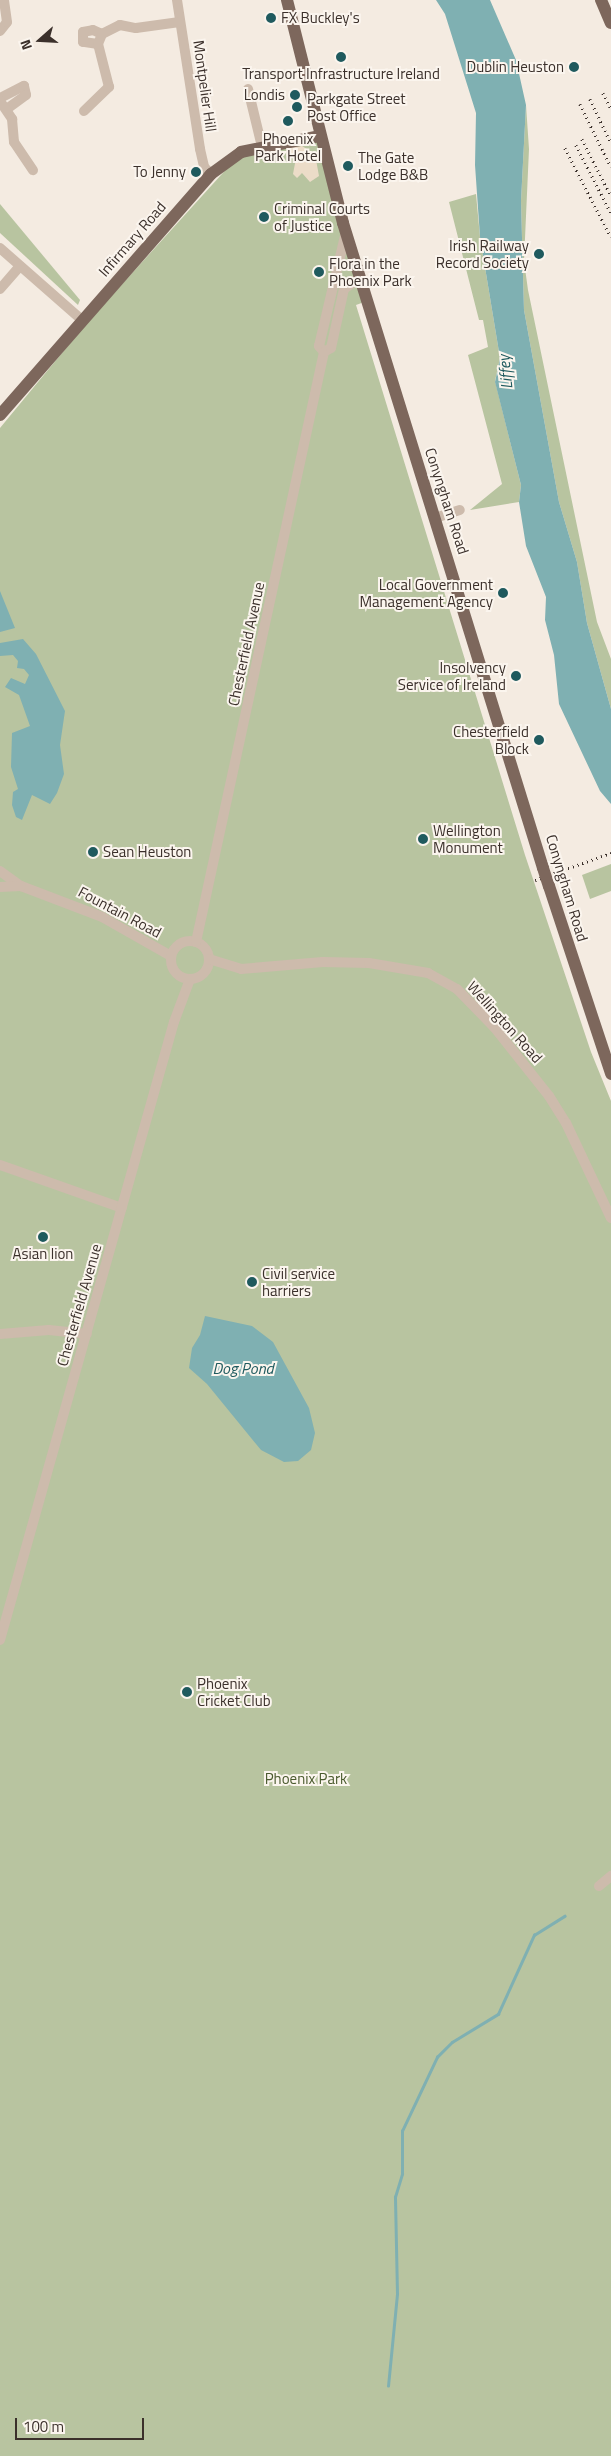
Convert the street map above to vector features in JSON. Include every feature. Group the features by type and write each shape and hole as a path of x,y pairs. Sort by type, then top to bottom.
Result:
{"main road":[{"name":"Conyngham Road","path":"287,0 320,136 346,232 543,868 611,1074"},
{"path":"601,0 611,23"},
{"name":"Infirmary Road","path":"0,415 211,174 241,152 320,136"}],"street":[{"path":"0,31 7,22 4,0"},
{"name":"Montpelier Hill","path":"177,0 200,149 204,167 211,174"},
{"path":"84,111 109,87 100,39 120,25 136,28 180,22"},
{"path":"248,89 262,147"},
{"path":"2,103 12,119 14,142 33,170"},
{"name":"Chesterfield Avenue","path":"324,352 319,346 346,232"},
{"path":"0,248 83,321"},
{"path":"0,289 20,266"},
{"name":"Chesterfield Avenue","path":"196,942 324,352 330,348 344,289 360,278"},
{"path":"436,518 460,510"},
{"name":"Fountain Road","path":"0,871 21,886 102,917 172,956"},
{"path":"0,887 21,886"},
{"path":"196,942 205,948 209,959 206,971 190,979 175,972 172,956 178,946 196,942"},
{"name":"Wellington Road","path":"209,959 220,965 242,969 323,962 378,965 428,973 458,989 494,1028 549,1096 566,1123 611,1218"},
{"name":"Chesterfield Avenue","path":"0,1640 174,1022 190,979"},
{"path":"0,1165 122,1208"},
{"path":"0,1334 49,1330 87,1334"},
{"path":"599,1886 611,1876"}],"green space":[{"path":"526,105 529,149 524,261 528,290 597,622 611,659 611,709 587,623 577,562 559,502 524,310 521,201"},
{"name":"Phoenix Park","path":"320,136 367,301 356,305 525,855 591,1052 611,1101 611,2456 0,2456 0,428 86,324 231,164 255,149"},
{"path":"476,194 480,237 500,358 495,381 521,485 519,502 470,510 502,484 468,355 488,347 483,320 479,320 449,202"},
{"path":"0,204 80,300 78,305 0,233"},
{"path":"611,864 611,891 590,899 582,875"}],"shaded area":[{"path":"302,146 315,154 319,176 310,182 302,173 297,178 293,174 296,158 286,156 287,148"}],"water":[{"name":"Liffey","path":"436,0 490,0 516,60 526,105 521,201 524,310 559,502 577,562 587,623 611,709 611,804 600,791 559,704 554,655 545,620 546,597 526,546 519,502 521,485 495,382 500,358 480,237 475,165 476,113 445,14"},
{"path":"0,591 15,628 0,632"},
{"path":"23,639 36,654 65,711 60,745 64,774 57,793 50,804 32,795 22,820 16,817 12,805 13,792 18,789 11,767 12,733 30,726 19,695 5,687 11,678 25,684 29,675 24,669 17,668 18,661 13,655 0,656 0,643"},
{"name":"Dog Pond","path":"205,1316 252,1326 273,1342 309,1408 315,1433 311,1450 298,1461 284,1462 261,1450 207,1384 189,1368 192,1348 200,1335"}],"waterway":[{"path":"388,2386 397,2294 395,2197 402,2174 402,2131 437,2057 452,2042 498,2014 534,1935 564,1916"}],"railway":[{"path":"603,93 611,109"},
{"path":"590,99 611,143"},
{"path":"580,104 611,167"},
{"path":"582,139 611,196"},
{"path":"576,145 611,213"},
{"path":"565,148 611,237"},
{"path":"535,880 611,853"}],"place":[{"name":"FX Buckley's","path":"271,18"},
{"name":"Transport Infrastructure Ireland","path":"341,57"},
{"name":"Dublin Heuston","path":"574,67"},
{"name":"Londis","path":"295,95"},
{"name":"Parkgate Street Post Office","path":"297,107"},
{"name":"Phoenix Park Hotel","path":"288,121"},
{"name":"The Gate Lodge B&B","path":"348,166"},
{"name":"To Jenny","path":"196,172"},
{"name":"Criminal Courts of Justice","path":"264,217"},
{"name":"Irish Railway Record Society","path":"539,254"},
{"name":"Flora in the Phoenix Park","path":"319,272"},
{"name":"Local Government Management Agency","path":"503,593"},
{"name":"Insolvency Service of Ireland","path":"516,676"},
{"name":"Chesterfield Block","path":"539,740"},
{"name":"Wellington Monument","path":"423,839"},
{"name":"Sean Heuston","path":"93,852"},
{"name":"Asian lion","path":"43,1237"},
{"name":"Civil service harriers","path":"252,1282"},
{"name":"Phoenix Cricket Club","path":"187,1692"}]}
